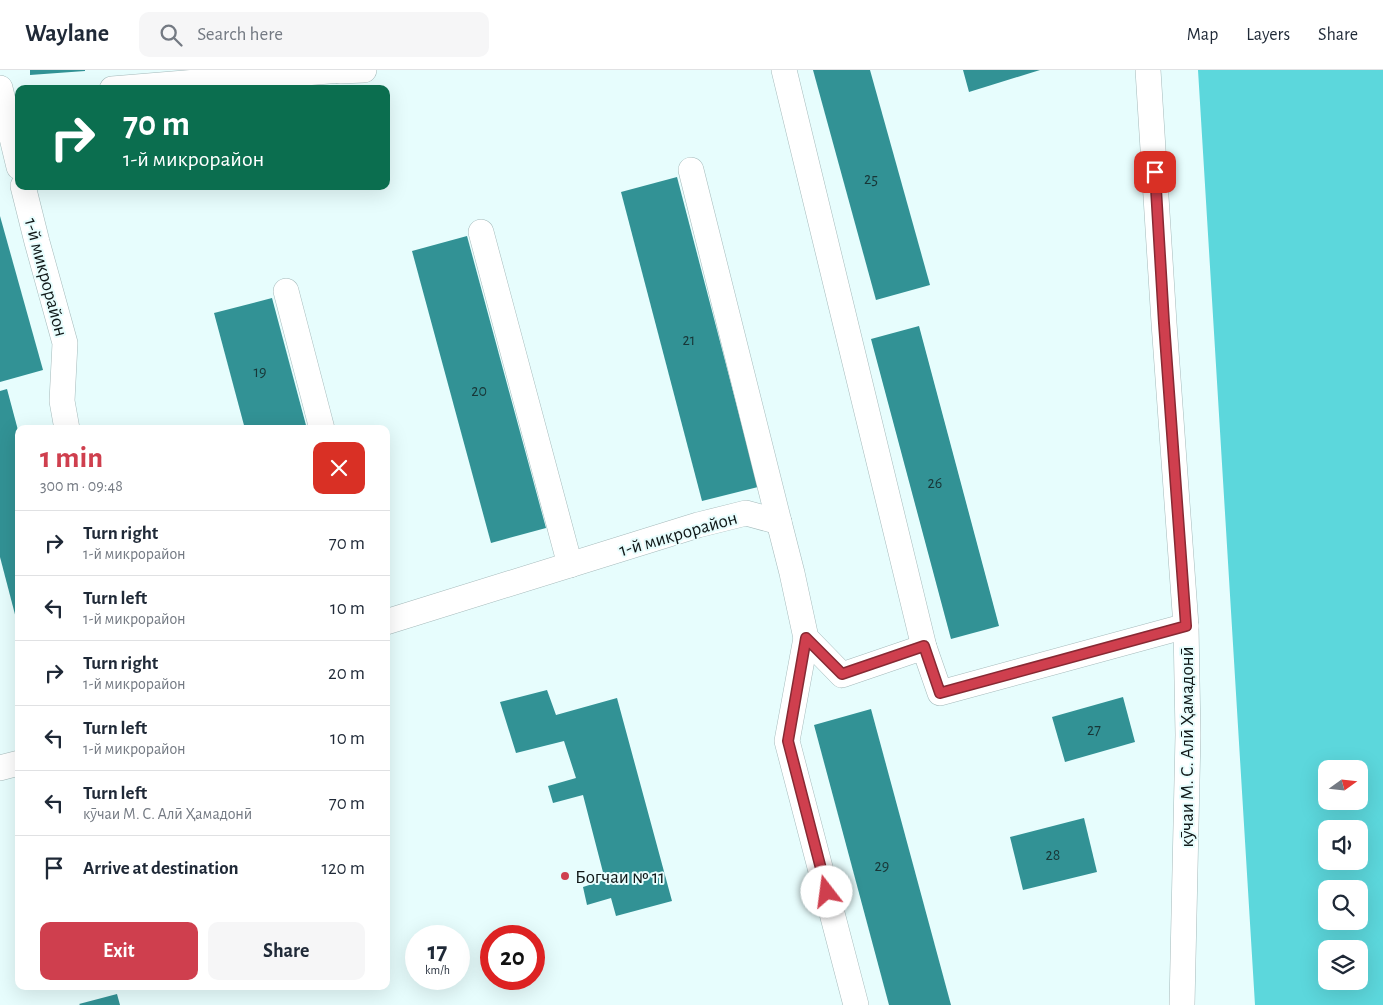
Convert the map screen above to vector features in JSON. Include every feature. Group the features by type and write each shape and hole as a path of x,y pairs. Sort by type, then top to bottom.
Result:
{"street":[{"path":"162,85 348,70"},
{"path":"784,70 924,646 940,693 1186,626"},
{"name":"кӯчаи М. С. Алӣ Ҳамадонӣ","path":"1148,70 1186,626 1188,735 1182,1005"},
{"path":"8,99 15,142"},
{"path":"691,170 792,573 806,638 788,741 856,1005"},
{"name":"1-й микрорайон","path":"24,190 65,343 62,401 66,425"},
{"path":"482,232 570,565"},
{"path":"286,291 321,425"},
{"name":"1-й микрорайон","path":"390,621 698,525 746,513 779,522"},
{"path":"806,638 842,674 924,646"},
{"path":"0,768 15,764"}],"shaded area":[{"path":"1198,70 1383,70 1383,1005 1255,1005"}],"building":[{"path":"30,70 85,70 85,71 30,75"},
{"path":"813,70 870,70 930,285 876,300"},
{"path":"963,70 1040,70 969,92"},
{"path":"677,177 758,487 702,501 621,192"},
{"path":"0,216 43,370 0,382"},
{"path":"467,236 546,528 491,543 412,251"},
{"path":"272,298 306,425 244,425 214,313"},
{"path":"919,326 999,626 951,639 871,339"},
{"path":"7,389 17,425 15,425 15,614 0,557 0,391"},
{"path":"547,690 556,715 617,698 672,901 616,916 611,898 587,905 583,887 605,880 583,795 553,803 548,786 576,778 564,741 516,753 500,702"},
{"path":"1123,697 1135,742 1065,762 1052,717"},
{"path":"871,709 951,1005 889,1005 814,725"},
{"path":"1084,818 1097,872 1023,890 1010,837"},
{"path":"117,994 120,1005 79,1004"}],"place":[{"name":"Богчаи № 11","path":"565,876"}],"route":[{"path":"827,892 788,741 806,638 842,674 924,646 940,693 1186,626 1155,172"}]}
